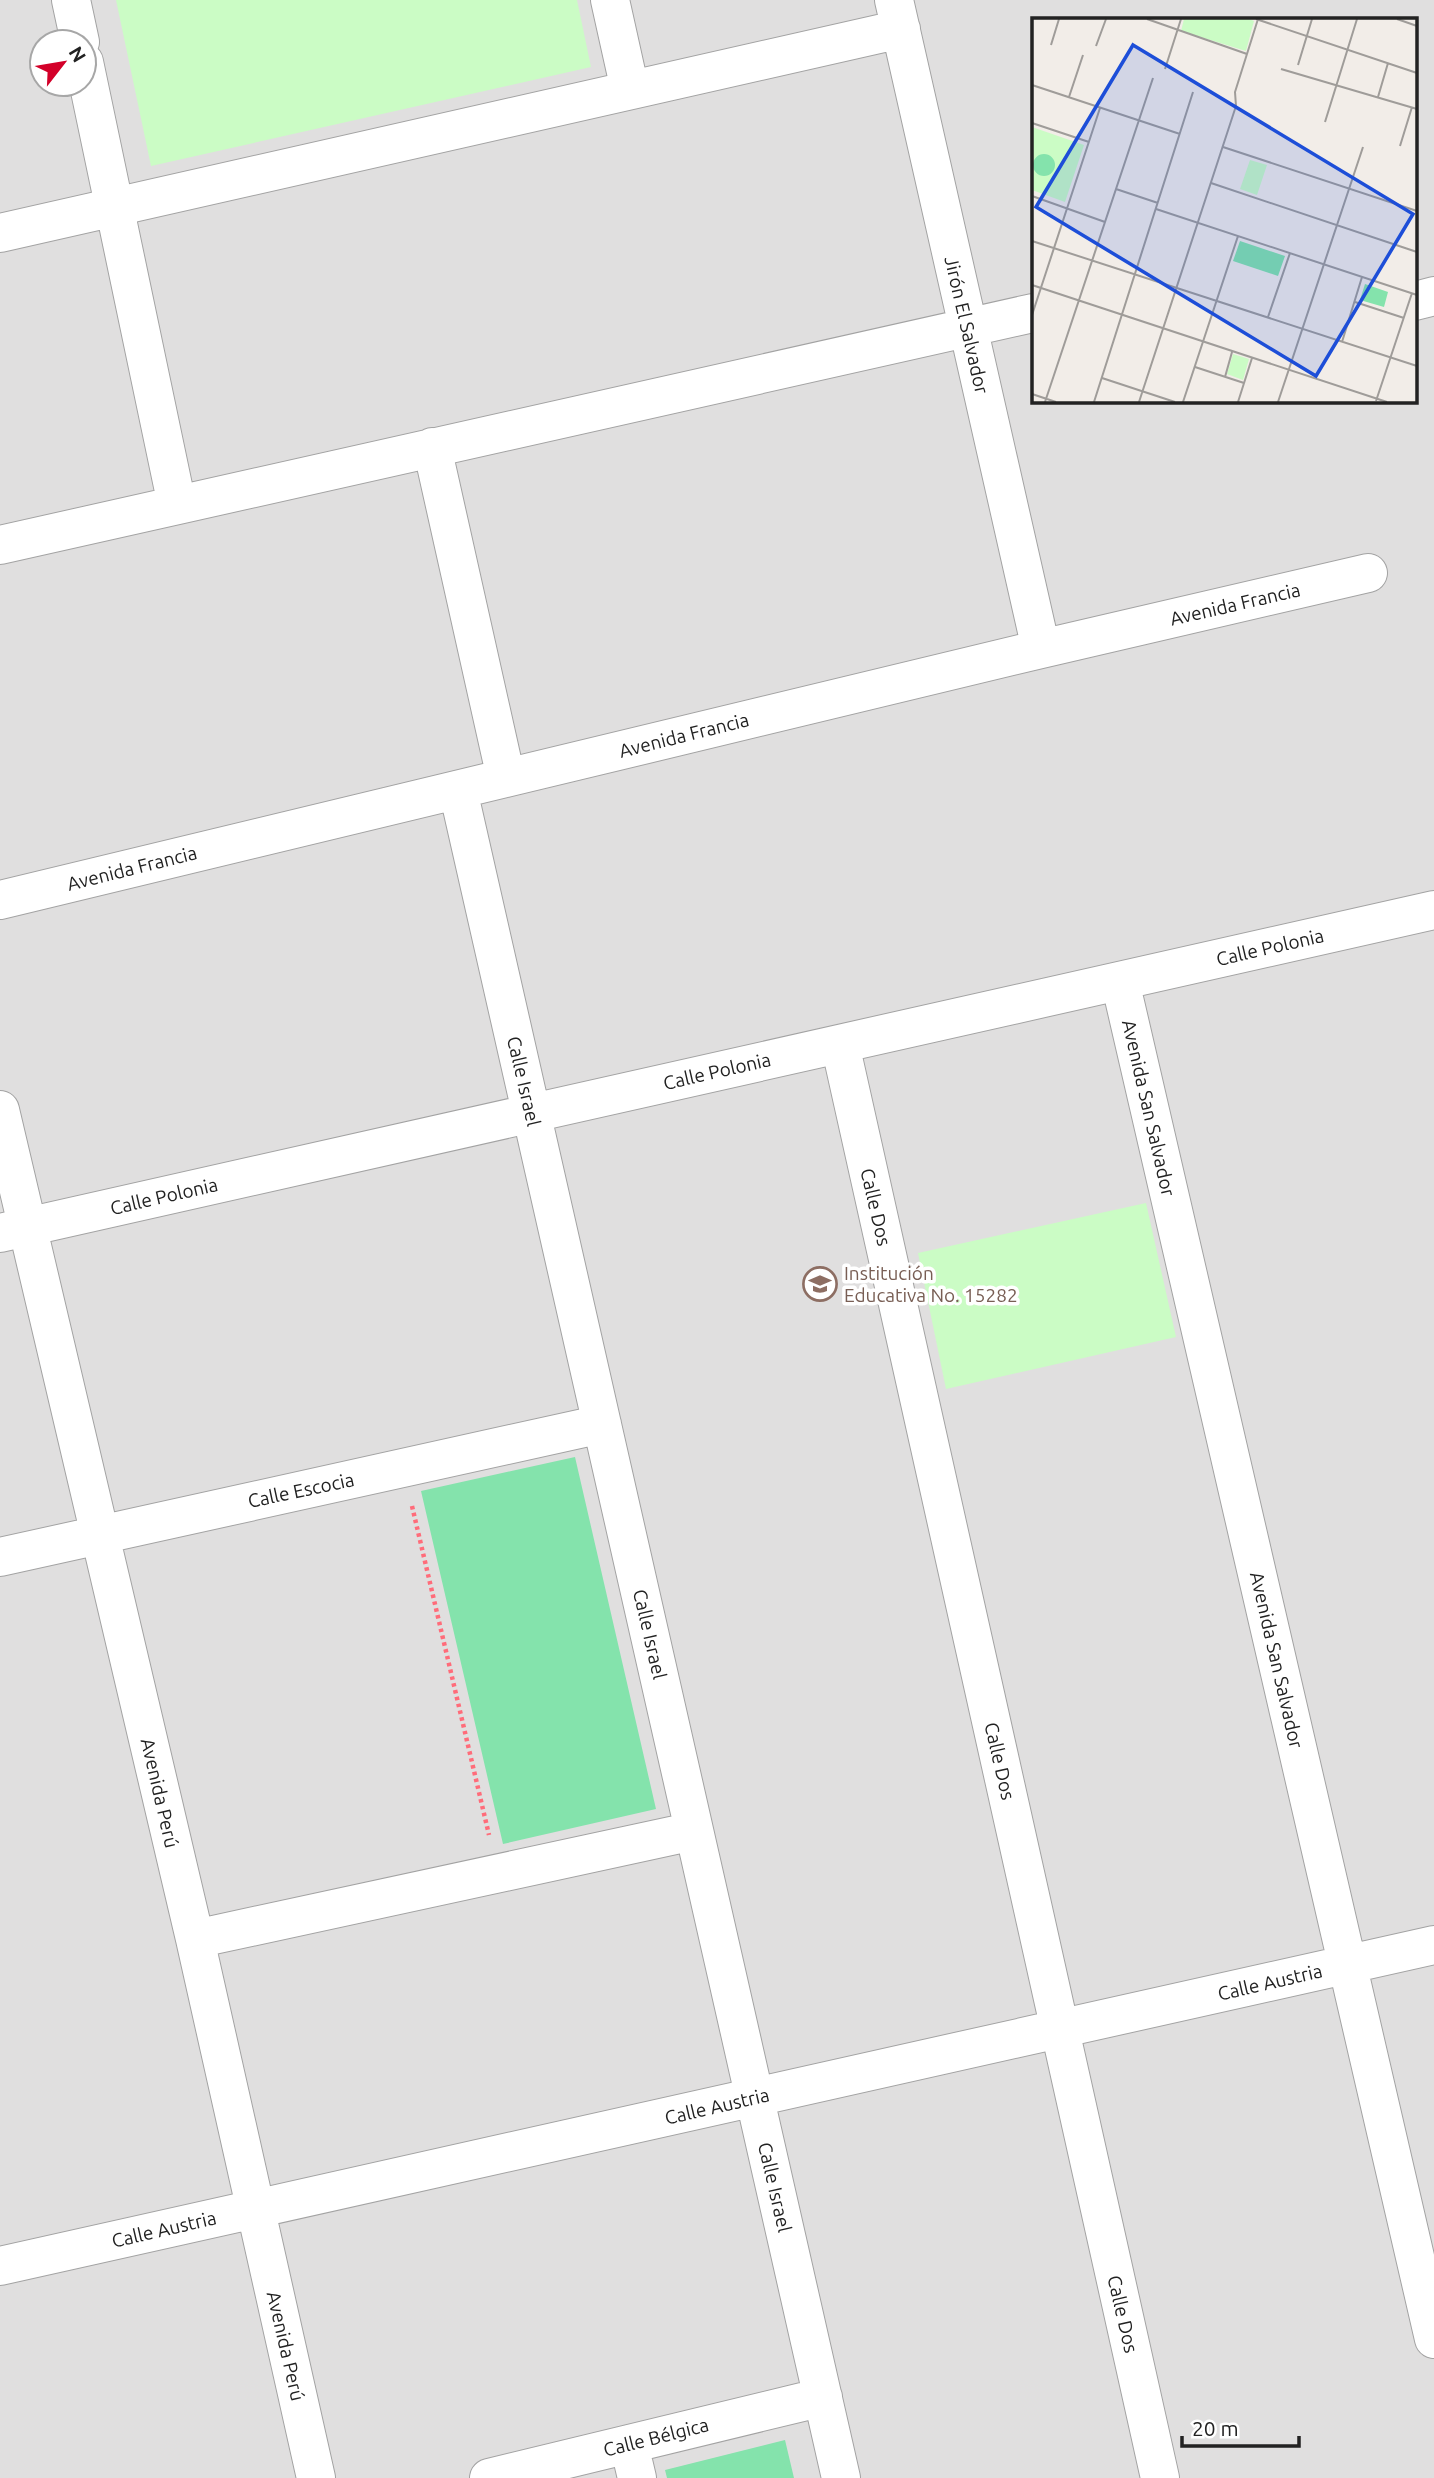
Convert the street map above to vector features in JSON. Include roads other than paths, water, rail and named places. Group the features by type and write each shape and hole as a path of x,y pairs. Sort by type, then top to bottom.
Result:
{"street":[{"path":"71,0 77,28"},
{"path":"610,0 630,90"},
{"path":"0,233 630,90 897,14"},
{"name":"Jirón El Salvador","path":"897,14 1041,649"},
{"path":"92,98 177,505"},
{"path":"1416,301 1434,296"},
{"path":"0,545 1032,313"},
{"path":"432,447 506,778"},
{"name":"Avenida Francia","path":"0,900 1041,649 1368,573"},
{"name":"Calle Israel","path":"458,790 841,2478"},
{"name":"Calle Polonia","path":"14,1230 1434,910"},
{"name":"Avenida San Salvador","path":"1120,981 1434,2339"},
{"name":"Calle Dos","path":"839,1044 1160,2478"},
{"name":"Avenida Perú","path":"0,1110 14,1230 98,1534 195,1939 316,2478"},
{"name":"Calle Escocia","path":"0,1557 602,1423"},
{"path":"195,1939 694,1831"},
{"name":"Calle Austria","path":"0,2266 1434,1945"},
{"name":"Calle Bélgica","path":"489,2478 633,2461 823,2397"}],"place":[{"name":"Institución Educativa No. 15282","path":"820,1284"}]}
